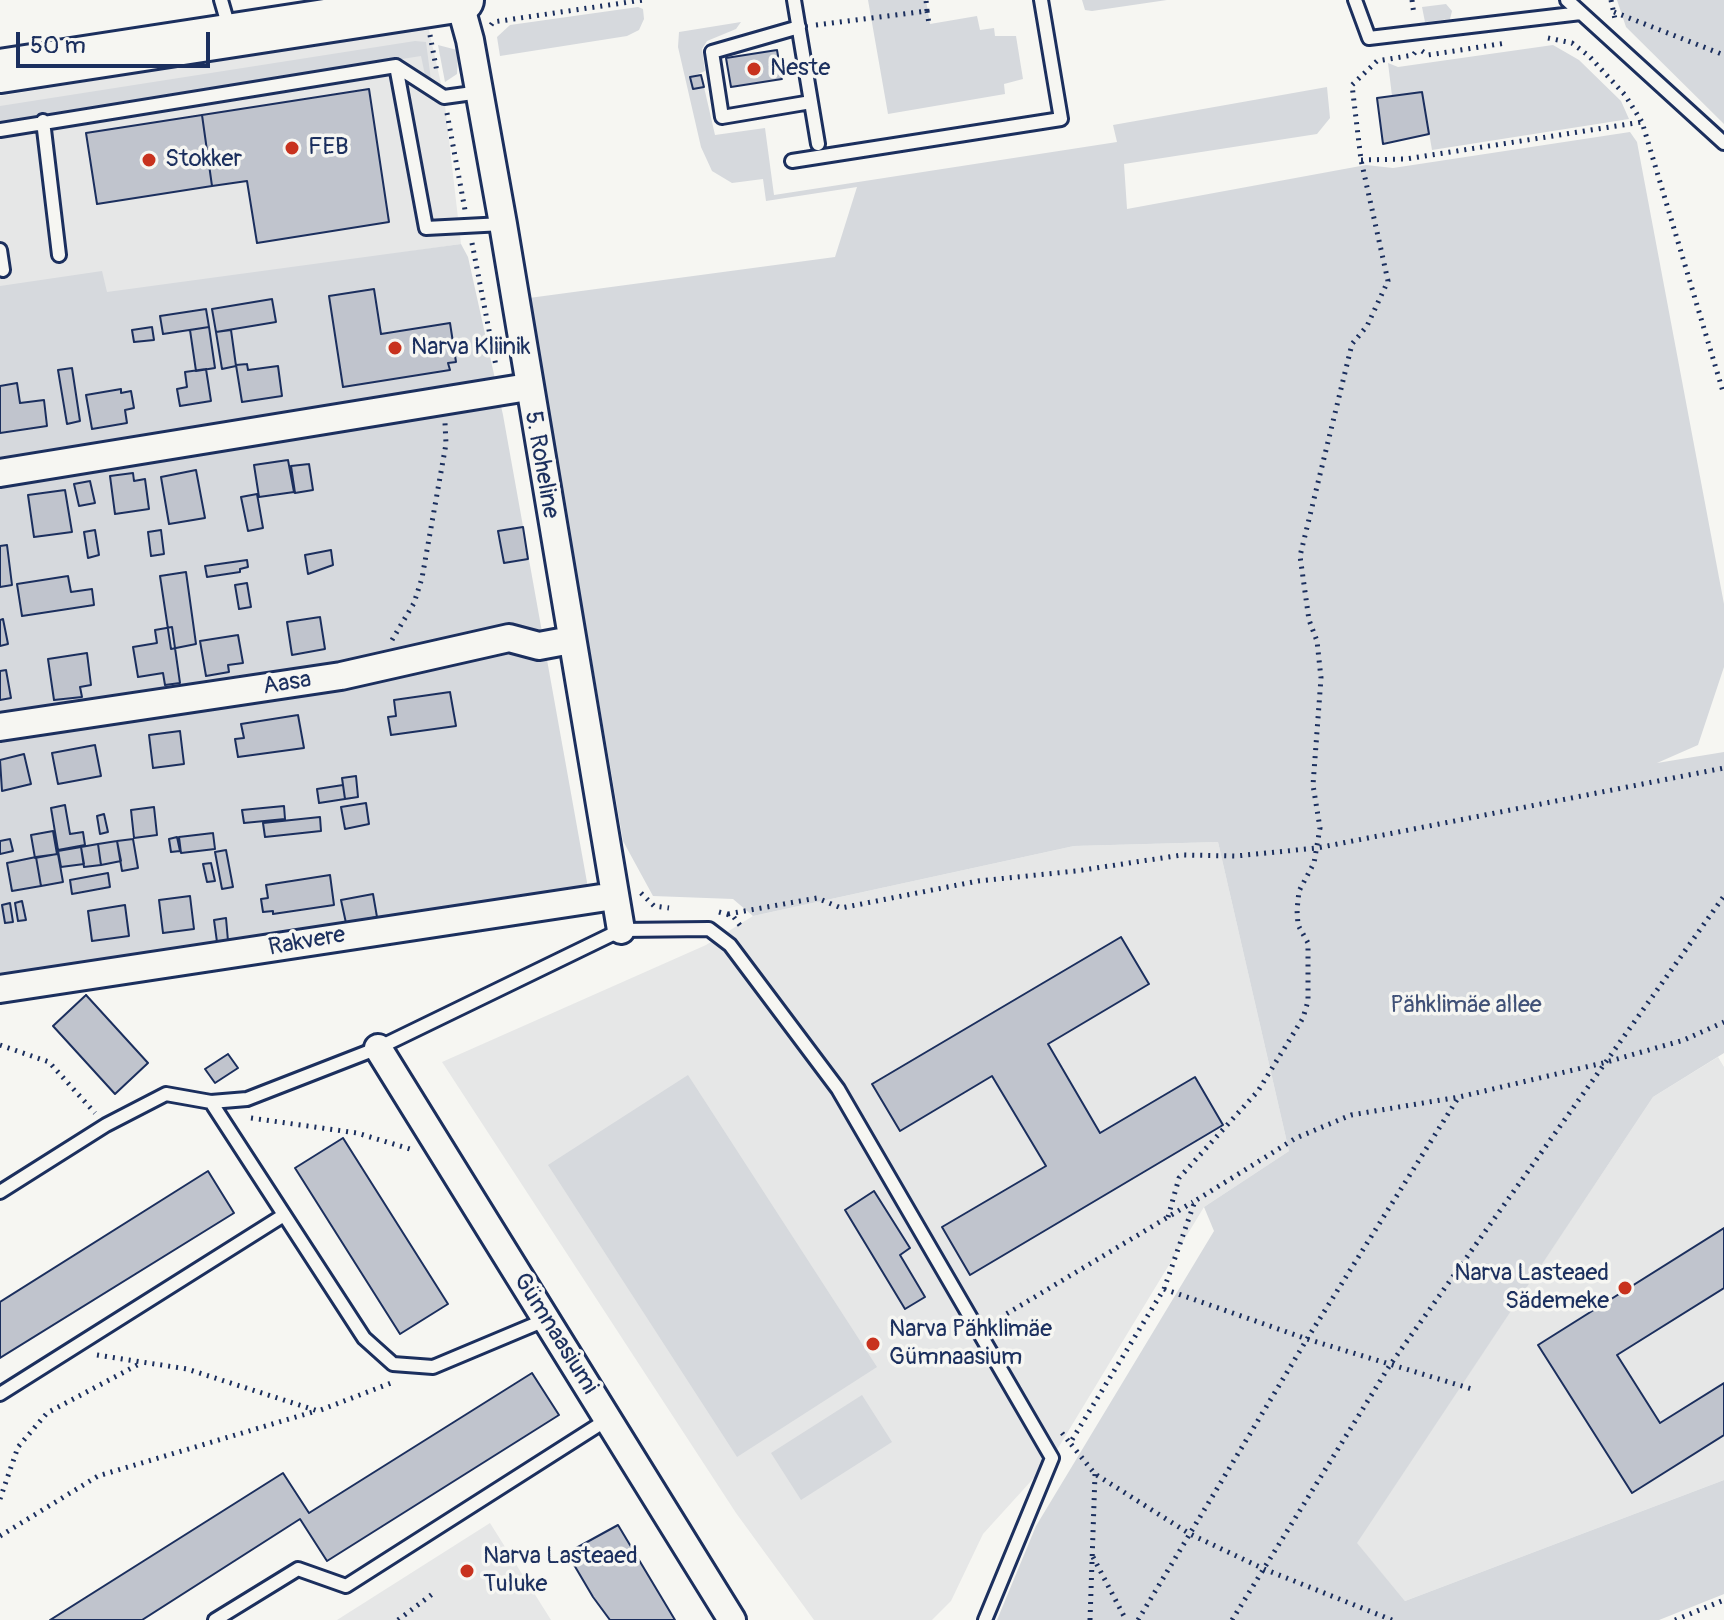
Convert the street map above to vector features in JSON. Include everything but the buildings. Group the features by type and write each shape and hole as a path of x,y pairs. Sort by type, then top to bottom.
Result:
{"highway":[{"path":"0,71 289,0"},
{"path":"0,47 226,15 452,7"}],"street":[{"name":"5. Roheline","path":"452,7 480,92 621,930"},
{"path":"0,473 528,387"},
{"name":"Aasa","path":"0,727 341,676 373,666 509,638 539,646 571,640"},
{"name":"Rakvere","path":"0,989 612,884"},
{"name":"Gümnaasiumi","path":"378,1048 732,1620"}],"lane":[{"path":"794,0 818,144"},
{"path":"792,161 1061,119 1041,0"},
{"path":"1369,0 1355,0 1369,38 1582,6"},
{"path":"1567,0 1582,6 1724,143"},
{"path":"799,27 712,52 722,117 811,102"},
{"path":"0,130 396,66 444,97 480,92"},
{"path":"396,66 426,228 503,224"},
{"path":"43,121 59,255"},
{"path":"0,250 3,270"},
{"path":"0,1192 106,1125 166,1094 211,1102 247,1099 378,1048 621,930 709,929 730,945 838,1089 1052,1458 985,1620"},
{"path":"211,1102 364,1338 393,1364 433,1367 545,1320"},
{"path":"0,1394 284,1215"},
{"path":"215,1620 298,1569 346,1586 608,1419"}],"path":[{"path":"634,2 643,0"},
{"path":"926,0 929,24"},
{"path":"452,7 444,97 501,393"},
{"path":"799,27 927,11"},
{"path":"1614,12 1724,55"},
{"path":"1545,38 1572,43 1589,56 1625,95 1642,122 1724,395"},
{"path":"1428,55 1516,42"},
{"path":"1168,1217 1179,1178 1258,1091 1303,1018 1308,1001 1308,943 1298,925 1298,901 1317,848 1320,828 1313,785 1321,678 1300,556 1352,344 1367,326 1388,281 1361,160 1352,85 1377,61 1413,55 1419,48"},
{"path":"1361,160 1406,159 1642,122"},
{"path":"373,666 403,625 422,578 446,444 444,401"},
{"path":"727,915 817,898 841,908 978,881 1076,871 1182,855 1236,856 1317,848 1724,768"},
{"path":"612,884 630,872 639,892 654,906 672,908"},
{"path":"1232,1620 1390,1365 1724,896"},
{"path":"710,910 733,916 752,941"},
{"path":"978,1331 1296,1138 1351,1115 1459,1097 1603,1063 1684,1040 1724,1022"},
{"path":"0,1045 49,1062 106,1125"},
{"path":"1138,1620 1307,1339 1459,1097"},
{"path":"247,1099 250,1118 357,1133 447,1161"},
{"path":"1070,1443 1164,1289 1195,1201"},
{"path":"1164,1289 1307,1339 1475,1390"},
{"path":"987,1311 1001,1335"},
{"path":"68,1351 187,1369 318,1411"},
{"path":"0,1499 18,1447 47,1413 142,1362"},
{"path":"0,1536 98,1476 318,1411 433,1367"},
{"path":"1058,1429 1095,1474 1190,1534 1264,1569 1392,1620"},
{"path":"1090,1620 1095,1474"},
{"path":"1092,1556 1126,1620"},
{"path":"398,1620 435,1592"},
{"path":"1675,1620 1724,1600"}],"shaded area":[{"path":"428,26 444,97 461,244 125,293 0,340 0,96"},
{"name":"Narva Pähklimäe Gümnaasium","path":"1218,842 1289,1151 1204,1207 1052,1458 983,1534 951,1601 932,1620 814,1620 736,1513 442,1062 706,945 753,916 1074,846"},
{"name":"Narva Lasteaed Sädemeke","path":"1718,1057 1724,1067 1724,1480 1405,1601 1356,1543 1653,1097"},
{"name":"Narva Lasteaed Tuluke","path":"490,1523 551,1620 337,1620"}],"green space":[{"path":"868,0 926,0 930,24 977,16 980,30 994,28 995,36 1016,36 1023,79 1004,84 1005,94 888,114"},
{"path":"1082,0 1167,0 1092,11 1085,10"},
{"path":"1617,0 1724,0 1724,124 1626,27"},
{"path":"1446,4 1452,11 1450,19 1425,22 1422,7"},
{"path":"638,7 643,9 644,19 639,30 627,36 500,56 497,37 510,25"},
{"name":"Pähklimäe allee","path":"741,22 736,29 707,41 702,49 705,71 691,77 693,89 704,87 715,135 765,128 774,195 1117,142 1113,125 1327,87 1330,118 1317,134 1124,164 1127,209 1366,165 1393,168 1630,132 1637,142 1724,604 1724,667 1698,745 1657,763 1724,752 1724,1053 1653,1097 1357,1543 1405,1601 1724,1480 1724,1594 1659,1620 997,1620 1036,1526 1214,1231 1204,1207 1289,1151 1218,842 1074,846 753,916 733,899 653,896 623,841 529,298 835,257 857,187 766,201 763,179 732,183 712,171 701,147 678,47 679,32"},
{"path":"415,41 426,42 431,80 426,80 421,56 0,122 0,106"},
{"path":"438,45 457,50 457,74 445,82"},
{"path":"1553,45 1579,60 1621,101 1629,119 1432,150 1422,92 1392,96 1388,63 1398,67"},
{"path":"461,244 468,257 503,415 590,899 0,988 0,286 102,271 107,292"},
{"path":"688,1075 877,1367 737,1457 548,1165"},
{"path":"862,1395 892,1442 801,1500 771,1453"}],"place":[{"name":"Neste","path":"754,69"},
{"name":"FEB","path":"292,148"},
{"name":"Stokker","path":"149,160"},
{"name":"Narva Kliinik","path":"395,348"},
{"name":"Narva Lasteaed Sädemeke","path":"1625,1288"},
{"name":"Narva Pähklimäe Gümnaasium","path":"873,1344"},
{"name":"Narva Lasteaed Tuluke","path":"467,1571"}]}
